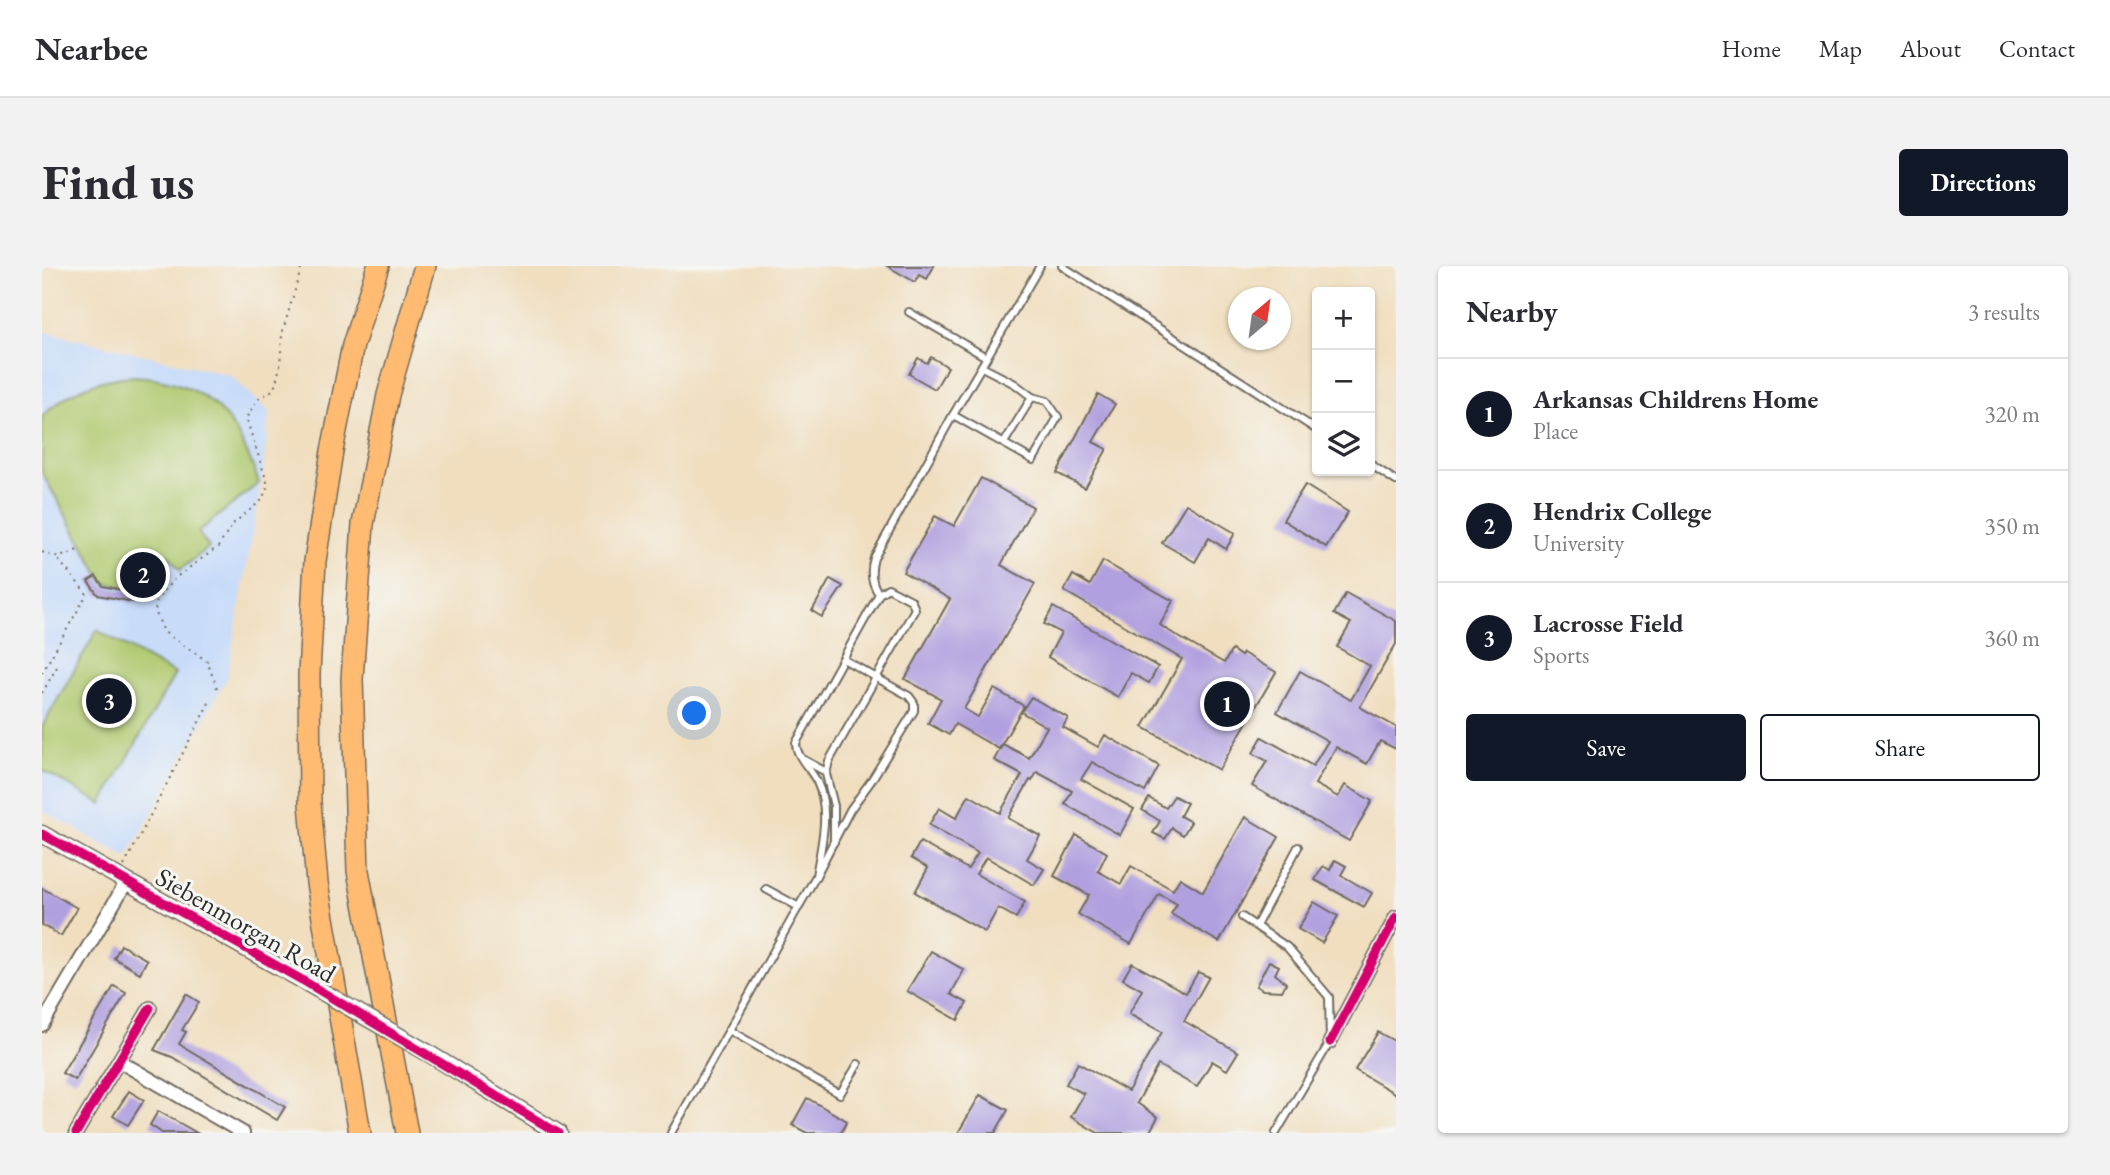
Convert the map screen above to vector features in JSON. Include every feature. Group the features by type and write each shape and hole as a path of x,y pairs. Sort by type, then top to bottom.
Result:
{"highway":[{"path":"360,1133 317,883 310,803 309,674 315,561 332,451 353,345 378,266"},
{"path":"407,1133 358,871 352,679 363,524 388,395 425,266"}],"street":[{"name":"Siebenmorgan Road","path":"42,834 428,1054 558,1133"},
{"path":"42,1025 123,879"},
{"path":"1330,1042 1396,916"},
{"path":"76,1133 150,1008"},
{"path":"119,1061 243,1133"}],"lane":[{"path":"879,594 873,585 874,558 1040,266"},
{"path":"1062,266 1312,427"},
{"path":"909,312 986,357"},
{"path":"953,415 1033,460 1058,417 1047,401 1032,397 982,366"},
{"path":"1004,443 1032,397"},
{"path":"1375,467 1396,481"},
{"path":"816,876 824,807 819,785 802,759 796,743 879,594 888,589 911,600 915,607 829,761 826,772 834,806 834,842"},
{"path":"671,1133 799,907 850,810 871,781 915,707 909,696 843,659"},
{"path":"802,759 826,772"},
{"path":"1256,926 1298,847"},
{"path":"766,889 799,907"},
{"path":"1242,917 1287,947 1329,997 1330,1042 1276,1133"},
{"path":"729,1030 840,1094 858,1064"}],"path":[{"path":"217,688 207,661 164,632 155,611 158,599 175,578 218,547 234,523 262,500 268,485 246,418 257,400 274,389 280,367 282,334 302,266"},
{"path":"42,552 56,557 70,555 79,549"},
{"path":"42,673 87,594 56,557"},
{"path":"42,693 57,667"},
{"path":"42,680 47,683"},
{"path":"123,879 211,699"}],"shaded area":[{"path":"42,331 230,375 269,412 263,473 227,678 127,858 42,810"}],"green space":[{"path":"135,376 161,379 182,386 201,395 216,407 240,439 259,483 198,532 209,547 180,570 169,556 129,588 104,583 42,473 42,417 62,399 84,387 108,379"},
{"path":"97,630 175,674 102,804 42,770 42,727"}],"building":[{"path":"887,266 934,266 927,279 919,275 915,282"},
{"path":"931,357 948,367 935,389 909,374 918,358 927,363"},
{"path":"1098,394 1115,404 1093,442 1107,449 1085,488 1057,473"},
{"path":"981,478 1033,507 1001,565 1035,584 964,709 978,717 994,689 1024,706 999,749 955,724 949,735 928,723 941,699 905,679 950,599 903,572 935,516 954,526"},
{"path":"1305,485 1348,512 1326,547 1283,520"},
{"path":"1186,504 1235,533 1226,549 1209,538 1195,562 1162,543"},
{"path":"1103,561 1173,601 1160,625 1177,636 1224,663 1232,650 1241,656 1243,653 1276,672 1219,770 1143,727 1182,659 1064,591 1073,575 1090,585"},
{"path":"96,576 103,586 130,592 141,585 147,592 133,602 98,595 88,581"},
{"path":"830,579 843,586 822,617 812,611"},
{"path":"1346,593 1396,621 1396,644 1360,707 1396,727 1396,749 1380,741 1367,764 1336,747 1315,784 1338,797 1345,785 1372,801 1349,841 1252,786 1267,761 1253,753 1262,737 1313,766 1328,741 1277,712 1300,671 1351,700 1370,666 1337,647 1351,623 1334,614"},
{"path":"1053,607 1158,667 1149,683 1131,673 1118,697 1048,657 1061,633 1044,624"},
{"path":"1031,697 1068,718 1063,727 1098,747 1105,735 1159,766 1145,792 1092,762 1081,779 1134,809 1120,835 1065,804 1072,791 1037,772 1008,818 1040,836 1027,859 1044,869 1034,885 986,857 976,874 1025,902 1016,918 998,908 985,932 915,892 928,868 911,858 920,842 968,869 978,853 929,825 939,808 956,818 969,795 1000,813 1022,775 994,760 1003,744 1029,758 1047,727 1021,712"},
{"path":"1174,796 1187,803 1180,816 1191,822 1183,835 1172,828 1165,839 1153,833 1160,821 1142,810 1149,798 1166,808"},
{"path":"1245,817 1279,837 1219,942 1171,914 1177,904 1159,894 1131,944 1078,914 1089,895 1054,876 1076,835 1107,853 1098,871 1121,884 1131,866 1173,890 1180,878 1203,892"},
{"path":"1335,860 1346,866 1341,875 1372,893 1364,907 1315,880 1323,866 1330,870"},
{"path":"42,888 77,908 61,936 42,925"},
{"path":"1314,902 1338,916 1322,943 1298,929"},
{"path":"121,945 147,960 140,973 114,958"},
{"path":"931,951 964,970 951,994 967,1003 958,1020 907,991"},
{"path":"1269,961 1279,966 1275,974 1286,983 1282,991 1263,990 1256,986"},
{"path":"1132,963 1186,993 1198,972 1209,977 1184,1021 1238,1052 1227,1070 1212,1061 1197,1087 1158,1065 1137,1103 1158,1117 1149,1133 1098,1133 1071,1117 1084,1094 1066,1084 1078,1063 1128,1091 1162,1032 1129,1014 1142,990 1123,979"},
{"path":"114,986 126,993 75,1080 62,1073"},
{"path":"186,994 199,1002 182,1030 186,1032 179,1044 285,1107 277,1120 172,1057 154,1050"},
{"path":"1378,1032 1396,1042 1396,1094 1355,1070"},
{"path":"129,1091 144,1100 128,1125 113,1116"},
{"path":"980,1095 1008,1110 995,1133 958,1133"},
{"path":"807,1098 847,1121 841,1133 807,1133 792,1125"},
{"path":"158,1111 197,1133 162,1133 150,1125"}],"cycle path":[{"path":"42,834 302,980 558,1133"},
{"path":"1330,1042 1396,917"},
{"path":"76,1133 150,1008"}],"place":[{"name":"Hendrix College","path":"143,575"},
{"name":"Lacrosse Field","path":"109,701"},
{"name":"Arkansas Childrens Home","path":"1227,704"}]}
